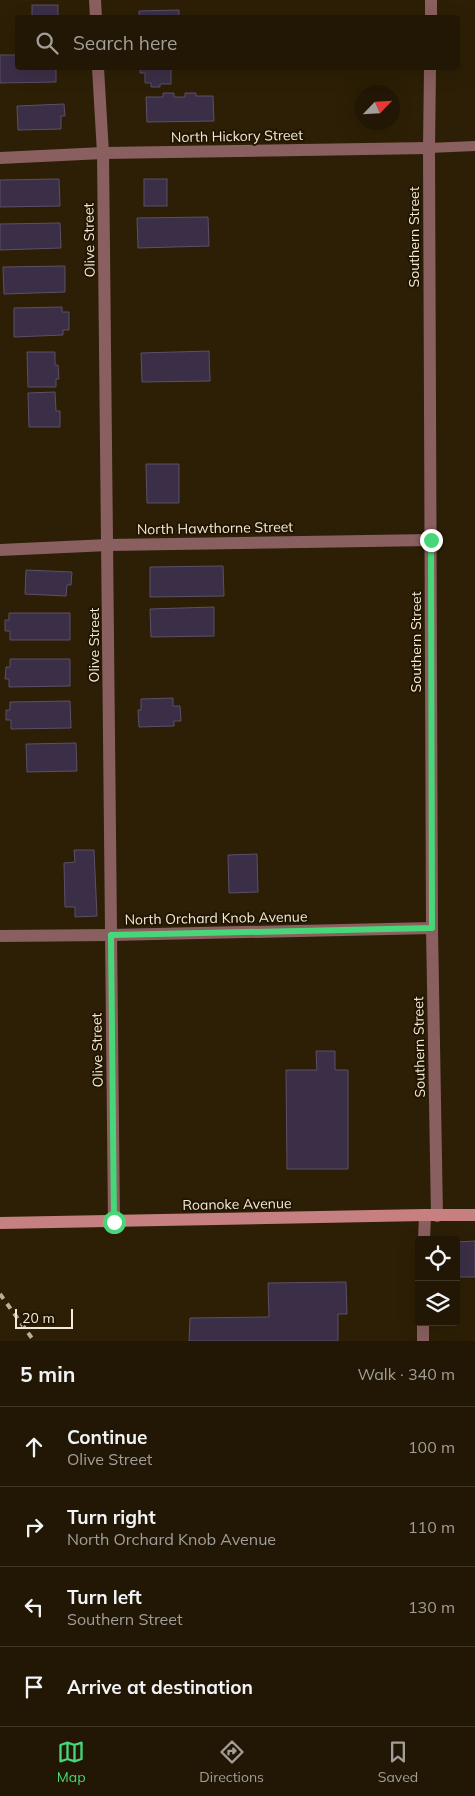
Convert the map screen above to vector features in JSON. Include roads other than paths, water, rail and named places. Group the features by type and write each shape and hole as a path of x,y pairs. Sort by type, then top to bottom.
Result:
{"street":[{"path":"94,0 96,15"},
{"path":"431,0 431,15"},
{"name":"Olive Street","path":"98,70 103,153 114,1222"},
{"name":"Southern Street","path":"425,1236 431,1215 430,70"},
{"name":"North Hickory Street","path":"0,158 103,153 429,148"},
{"name":"North Hawthorne Street","path":"0,550 108,545 431,540"},
{"name":"North Orchard Knob Avenue","path":"0,936 432,928"},
{"name":"Roanoke Avenue","path":"0,1223 475,1215"},
{"path":"423,1326 423,1341"}],"lane":[{"name":"North Hickory Street","path":"429,148 475,146"}],"railway":[{"path":"0,1294 34,1341"}]}
